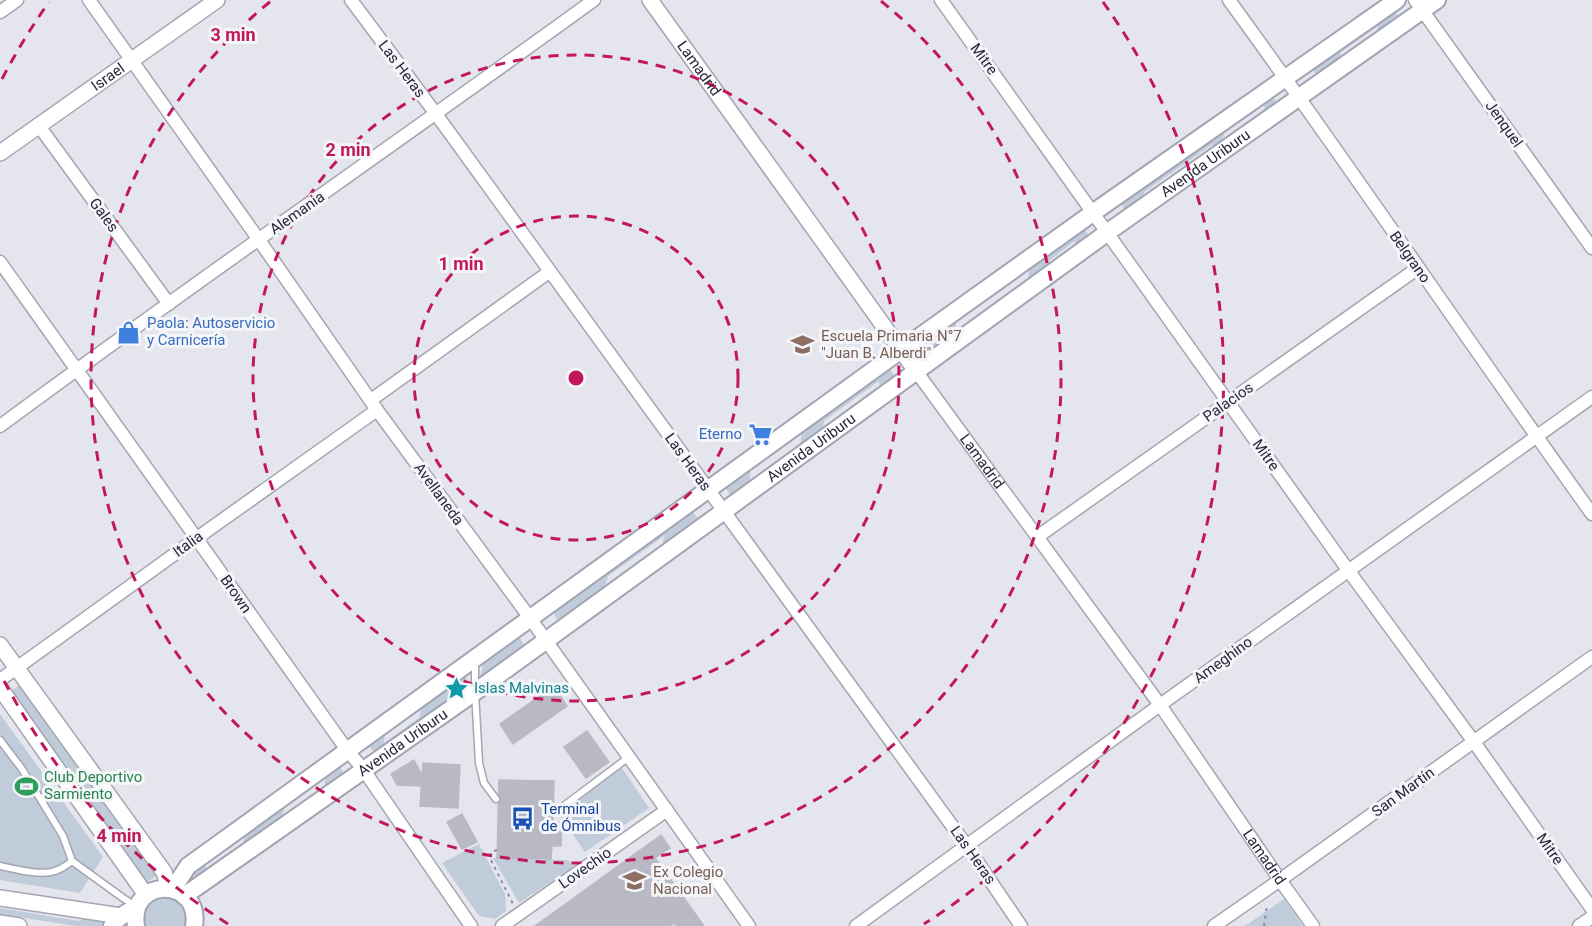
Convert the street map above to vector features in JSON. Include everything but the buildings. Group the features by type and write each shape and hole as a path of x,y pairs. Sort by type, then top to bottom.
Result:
{"main road":[{"name":"Avenida Uriburu","path":"175,891 188,866 347,750 1094,212 1397,0"},
{"name":"Avenida Uriburu","path":"175,891 363,769 475,692 1299,96 1419,5 1437,0"},
{"path":"116,921 157,889 175,891 192,907 197,922"},
{"path":"136,926 135,918 140,903"}],"street":[{"path":"0,12 17,0"},
{"name":"Avellaneda","path":"89,0 374,405 546,640 749,926"},
{"name":"Israel","path":"0,153 217,0"},
{"name":"Las Heras","path":"351,0 709,489 966,845 1021,926"},
{"name":"Alemania","path":"0,426 594,0"},
{"name":"Lamadrid","path":"650,0 916,371 1160,705 1275,884 1313,926"},
{"name":"Mitre","path":"941,0 1592,909"},
{"name":"Belgrano","path":"1228,0 1299,96 1592,513"},
{"name":"Jenquel","path":"1419,5 1592,248"},
{"name":"Gales","path":"39,126 169,304"},
{"name":"Brown","path":"0,262 347,750 363,769 471,926"},
{"name":"Palacios","path":"1037,537 1418,268"},
{"name":"Italia","path":"0,680 196,538 549,272"},
{"name":"Ameghino","path":"856,926 1160,705 1592,397"},
{"path":"0,645 164,872 175,891"},
{"name":"San Martín","path":"1214,926 1592,657"},
{"path":"0,688 140,903"},
{"name":"Lovechio","path":"502,926 667,810"},
{"path":"0,898 116,921"},
{"path":"1579,926 1592,916"},
{"path":"0,923 19,926"}],"lane":[{"path":"475,657 479,763 484,783 496,799"},
{"path":"0,740 22,769 63,836 72,861 123,898 140,903"},
{"path":"565,805 629,756"},
{"path":"0,866 35,872 53,872 72,861"}],"path":[{"path":"497,850 491,852 490,858 518,915"},
{"path":"1264,926 1275,884"}],"shaded area":[{"path":"1394,9 1400,19 1376,36 1378,26 1341,52 1338,63 1318,78 1312,68"},
{"path":"1272,96 1279,106 1212,154 1213,144 1144,192 1141,205 1128,214 1121,204 1224,131 1223,142 1264,114 1265,102"},
{"path":"1085,230 1092,240 1074,253 1075,241 1046,263 1046,273 935,352 929,342 956,322 956,333 1028,283 1029,270"},
{"path":"890,369 897,380 880,392 879,381 824,421 822,433 732,498 725,487 750,469 750,481 800,445 802,432"},
{"path":"692,511 700,521 662,548 664,536 608,576 604,590 559,622 552,611"},
{"path":"518,635 525,646 480,678 484,660"},
{"path":"467,672 465,689 375,754 367,743 385,730 384,743 419,718 422,704"},
{"path":"22,683 159,874 146,883 9,693"},
{"name":"Club Deportivo Sarmiento","path":"0,714 103,857 80,893 0,880"},
{"path":"338,764 345,775 323,791 326,777 285,806 280,822 198,881 191,869 207,858 205,872 243,844 246,830"},
{"path":"622,768 649,808 585,852 558,813"},
{"path":"479,844 505,894 506,911 495,919 479,916 442,863"},
{"path":"493,858 567,860 572,863 573,867 519,903"},
{"path":"166,895 182,906 185,915 184,926 142,926 146,902"},
{"path":"1284,899 1303,926 1245,926"},
{"path":"0,908 79,921 89,917 110,921 106,926 75,926 0,914"}],"place":[{"name":"Paola: Autoservicio y Carnicería","path":"129,332"},
{"name":"Escuela Primaria N°7 \"Juan B. Alberdi\"","path":"803,345"},
{"name":"Eterno","path":"760,434"},
{"name":"Islas Malvinas","path":"456,688"},
{"name":"Club Deportivo Sarmiento","path":"26,786"},
{"name":"Terminal de Ómnibus","path":"523,818"},
{"name":"Ex Colegio Nacional","path":"635,881"}]}
